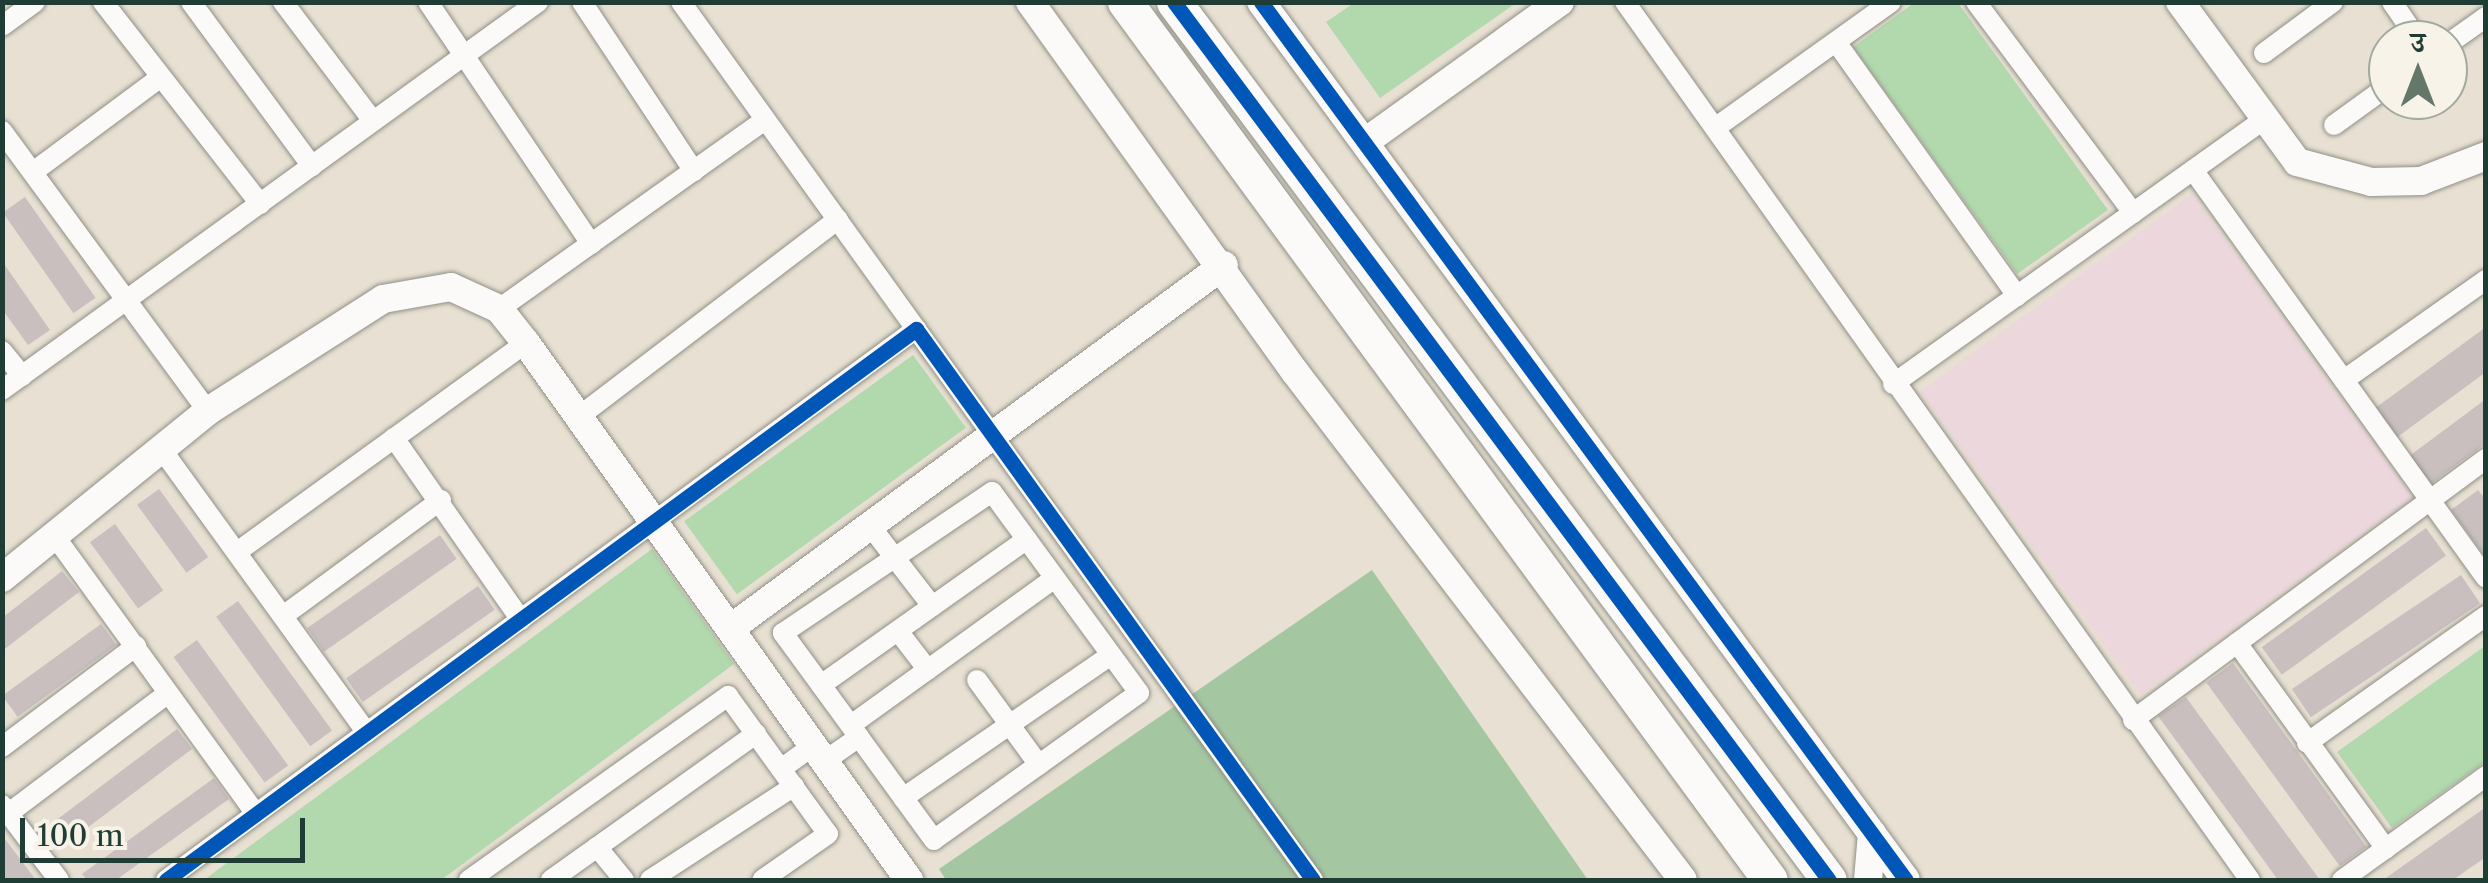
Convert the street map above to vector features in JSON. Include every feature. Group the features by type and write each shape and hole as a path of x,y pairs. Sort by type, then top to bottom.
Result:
{"highway":[{"path":"1126,2 1770,880"},
{"path":"1174,2 1829,880"}],"street":[{"path":"2,26 35,2"},
{"path":"104,2 158,79 260,204"},
{"path":"191,2 312,166"},
{"path":"283,2 374,122"},
{"path":"428,2 591,244"},
{"path":"2,390 538,2"},
{"path":"582,2 694,171"},
{"path":"681,2 1313,880"},
{"path":"1030,2 1684,880"},
{"path":"1261,2 1906,880"},
{"path":"1364,142 1560,2"},
{"path":"1625,2 2250,880"},
{"path":"1715,128 1891,2"},
{"path":"1976,2 2134,213"},
{"path":"2180,2 2262,121 2297,162 2371,182 2421,181 2486,156"},
{"path":"2264,53 2333,2"},
{"path":"1836,42 2017,296"},
{"path":"34,172 158,79"},
{"path":"2334,124 2368,100"},
{"path":"498,310 766,120"},
{"path":"1894,384 2262,121"},
{"path":"2,131 208,411"},
{"path":"2193,170 2486,578"},
{"path":"582,415 838,218"},
{"path":"730,628 996,438 1224,265"},
{"path":"2344,380 2486,280"},
{"path":"2,578 208,411 383,299 451,288 498,310 526,342 582,415 909,880"},
{"path":"166,880 916,329"},
{"path":"237,552 526,342"},
{"path":"2,351 22,376"},
{"path":"394,438 441,500 520,620"},
{"path":"160,447 366,733"},
{"path":"2134,720 2486,459"},
{"path":"992,492 1139,693 934,840 783,632 894,558 992,492"},
{"path":"283,616 441,500"},
{"path":"871,527 932,606"},
{"path":"54,536 256,814"},
{"path":"821,685 1027,540"},
{"path":"650,880 820,752 855,731 928,670 1055,578"},
{"path":"2307,743 2486,616"},
{"path":"898,631 928,670"},
{"path":"2237,643 2386,849"},
{"path":"2,747 136,646"},
{"path":"903,798 1111,655"},
{"path":"977,680 1038,765"},
{"path":"59,880 6,809 168,694"},
{"path":"469,880 728,696 828,834 762,880"},
{"path":"551,880 756,734"},
{"path":"2342,880 2486,776"},
{"path":"1868,880 1872,833"},
{"path":"597,847 624,880"}],"shaded area":[{"path":"2192,194 2412,497 2141,695 1920,391"}],"green space":[{"path":"1354,3 1516,3 1380,98 1326,22"},
{"path":"1914,3 1958,3 2108,210 2017,274 1853,47"},
{"path":"913,355 966,428 737,594 684,521"},
{"path":"652,549 734,664 441,880 204,880"},
{"path":"1372,570 1588,880 946,880 939,869"},
{"path":"2485,646 2485,762 2392,828 2337,752"}],"building":[{"path":"25,197 96,298 73,313 3,212"},
{"path":"2,261 50,330 28,345 2,309"},
{"path":"2486,327 2486,372 2396,438 2374,409"},
{"path":"2486,399 2486,443 2429,485 2408,457"},
{"path":"159,489 208,557 187,573 137,505"},
{"path":"2478,490 2486,500 2486,558 2451,510"},
{"path":"115,524 163,590 138,609 90,542"},
{"path":"2426,528 2446,556 2282,675 2262,647"},
{"path":"440,535 457,559 324,652 307,628"},
{"path":"62,571 79,592 2,651 2,618"},
{"path":"2461,575 2480,603 2311,717 2292,689"},
{"path":"478,586 495,610 363,702 346,678"},
{"path":"238,601 332,730 310,746 216,617"},
{"path":"101,624 116,645 18,717 2,696"},
{"path":"197,640 288,765 265,782 174,657"},
{"path":"2233,663 2366,847 2340,866 2206,682"},
{"path":"2186,697 2320,880 2278,880 2158,716"},
{"path":"177,729 192,749 63,846 48,826"},
{"path":"214,778 229,799 116,880 87,880 82,874"},
{"path":"2486,807 2486,857 2453,880 2383,880"},
{"path":"2,835 36,880 2,880"}],"cycle path":[{"path":"1174,2 1829,880"},
{"path":"1261,2 1906,880"},
{"path":"166,880 916,329 1313,880"}]}
